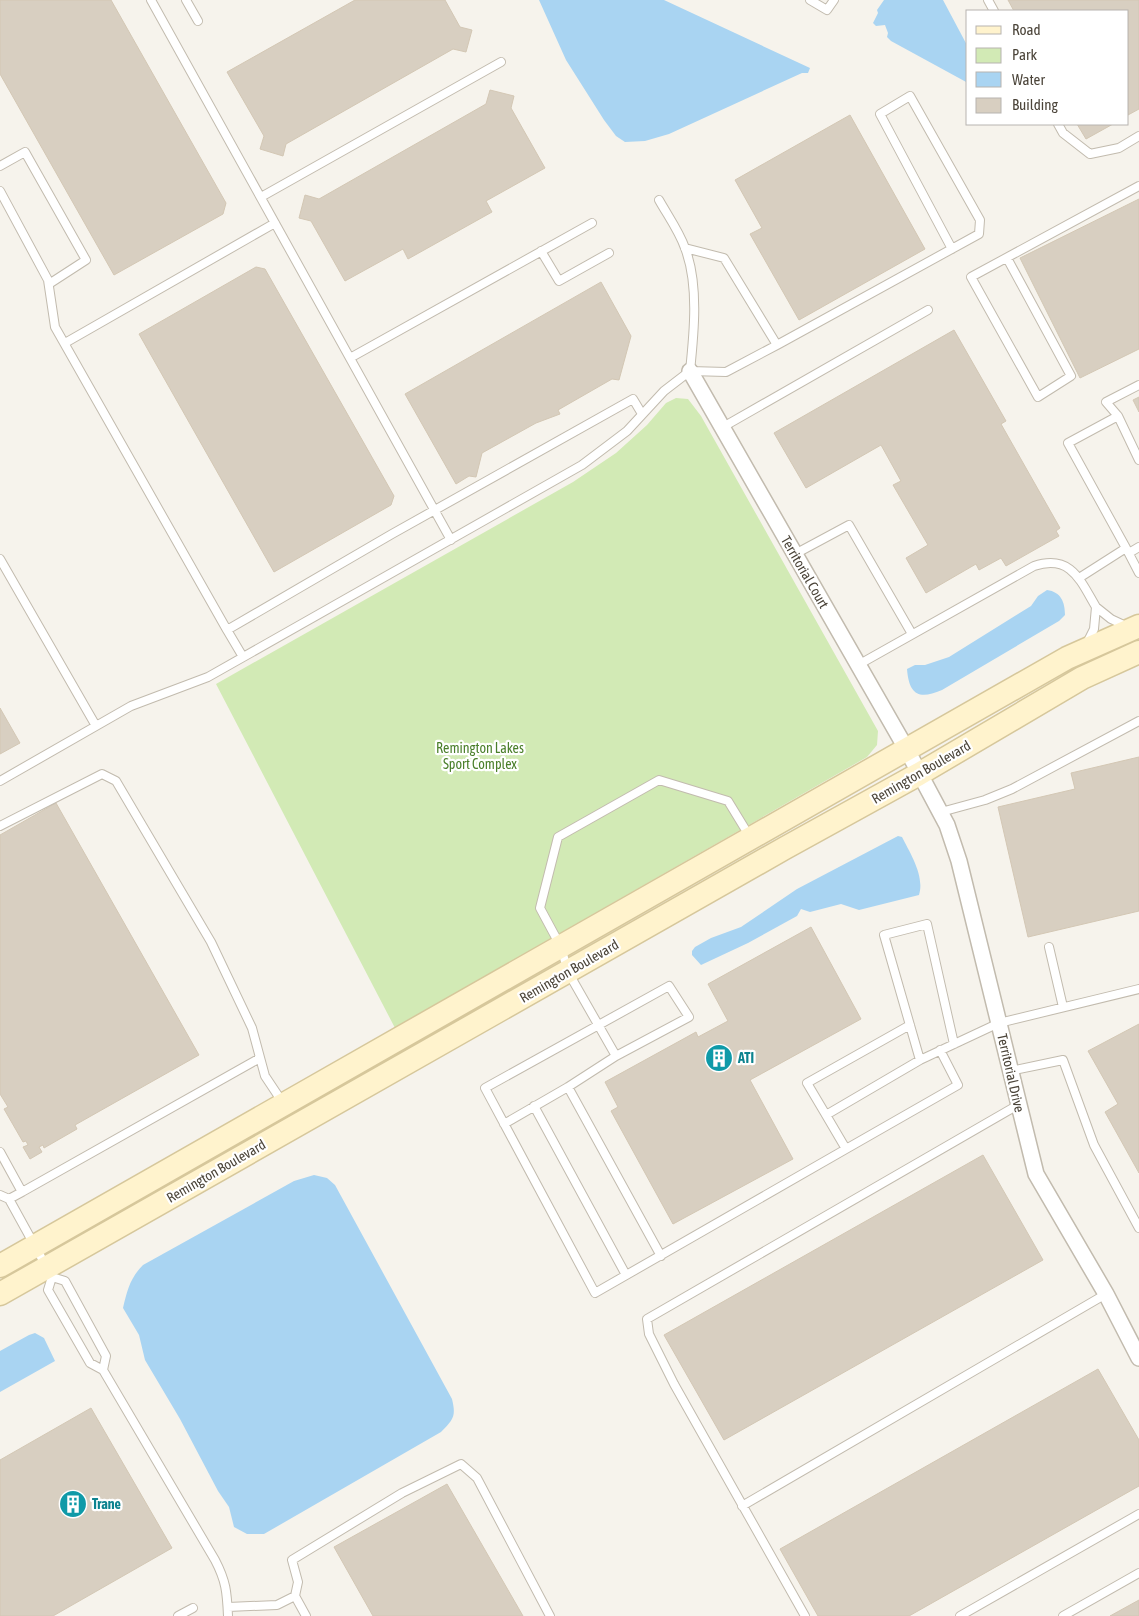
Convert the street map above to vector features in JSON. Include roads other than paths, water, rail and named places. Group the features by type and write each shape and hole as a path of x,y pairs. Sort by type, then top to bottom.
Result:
{"street":[{"name":"Territorial Court","path":"690,371 920,774"},
{"name":"Remington Boulevard","path":"0,1266 1067,658 1136,628"},
{"name":"Remington Boulevard","path":"0,1294 49,1272 568,972 785,848 920,774 1082,678 1139,652"},
{"name":"Territorial Drive","path":"920,774 947,825 959,861 1036,1174 1106,1294 1139,1358"}],"lane":[{"path":"151,0 451,540"},
{"path":"186,0 198,21"},
{"path":"810,0 827,10 834,0"},
{"path":"261,197 501,62"},
{"path":"0,781 131,706 208,677 582,465 627,431 664,391 690,371 726,372 777,346 952,249 979,234 980,220 910,96 880,114 952,249"},
{"path":"1059,125 1063,133 1090,154 1119,148 1139,136"},
{"path":"0,166 25,152 86,260 49,284"},
{"path":"1007,258 1071,376 1038,397 971,277 1139,186"},
{"path":"0,191 48,280 56,326 243,657"},
{"path":"659,200 685,248 693,281 693,340 690,371"},
{"path":"65,343 275,223"},
{"path":"350,358 592,223"},
{"path":"685,248 724,258 777,346"},
{"path":"541,251 559,281 609,253"},
{"path":"723,427 928,310"},
{"path":"1139,385 1106,402 1118,416 1139,460"},
{"path":"227,630 434,510 633,399 642,414"},
{"path":"1118,416 1068,443 1139,573"},
{"path":"795,554 849,525 912,634"},
{"path":"1079,578 1128,551 1139,548"},
{"path":"0,559 96,726"},
{"path":"858,665 1039,564 1056,562 1067,566 1079,578 1096,607 1111,619 1136,628"},
{"path":"1082,652 1094,629 1096,607"},
{"path":"941,812 985,800 1012,789 1139,721"},
{"path":"0,826 102,774 116,781 211,942 252,1028 265,1076 284,1104"},
{"path":"616,1056 599,1023 568,972 561,947 540,908 558,837 659,780 728,801 751,839"},
{"path":"920,1060 884,935 927,924 954,1044"},
{"path":"1049,947 1063,1007"},
{"path":"504,1124 568,1087 616,1056 689,1017 669,986 599,1023 485,1088 504,1124 595,1293 958,1086 940,1050"},
{"path":"826,1115 920,1060 998,1022 1139,989"},
{"path":"846,1149 807,1083 910,1025"},
{"path":"9,1199 260,1058"},
{"path":"1010,1071 1063,1060 1094,1145 1139,1228"},
{"path":"568,1087 661,1256"},
{"path":"805,1616 657,1351 649,1334 647,1319 1018,1105"},
{"path":"534,1106 626,1275"},
{"path":"0,1152 22,1192"},
{"path":"0,1195 9,1199 49,1272 65,1281 106,1356 104,1370"},
{"path":"49,1272 48,1290 90,1363 104,1370 224,1577 228,1616"},
{"path":"742,1506 1106,1294"},
{"path":"306,1616 295,1596 298,1582 292,1560 402,1493 461,1464 477,1478 550,1616"},
{"path":"960,1616 1139,1514"},
{"path":"1063,1616 1139,1573"},
{"path":"228,1607 277,1605 295,1596"},
{"path":"178,1616 193,1608"}],"water":[{"path":"539,0 664,0 810,68 808,73 802,73 669,134 645,141 625,142 616,136 604,120 566,60"},
{"path":"884,0 943,0 966,43 966,82 891,41 887,37 888,33 885,25 876,26 873,23 878,13 877,10"},
{"path":"1047,590 1059,595 1063,602 1065,615 1059,621 942,690 921,695 913,690 908,678 907,669 915,665 925,665 949,657 1031,606 1038,596"},
{"path":"898,836 902,837 916,865 920,880 919,895 859,910 841,904 810,912 801,909 797,916 748,943 701,965 692,955 695,947 711,938 741,927 797,889"},
{"path":"314,1175 327,1178 335,1185 452,1399 454,1413 449,1424 441,1432 264,1534 247,1534 234,1527 229,1507 218,1491 180,1419 145,1360 139,1335 123,1308 132,1280 143,1265 294,1181"},
{"path":"35,1333 44,1338 55,1361 0,1392 0,1351"}],"place":[{"name":"ATI","path":"719,1058"},
{"name":"Trane","path":"73,1504"}],"park label":[{"name":"Remington Lakes Sport Complex","path":"480,756"}]}
